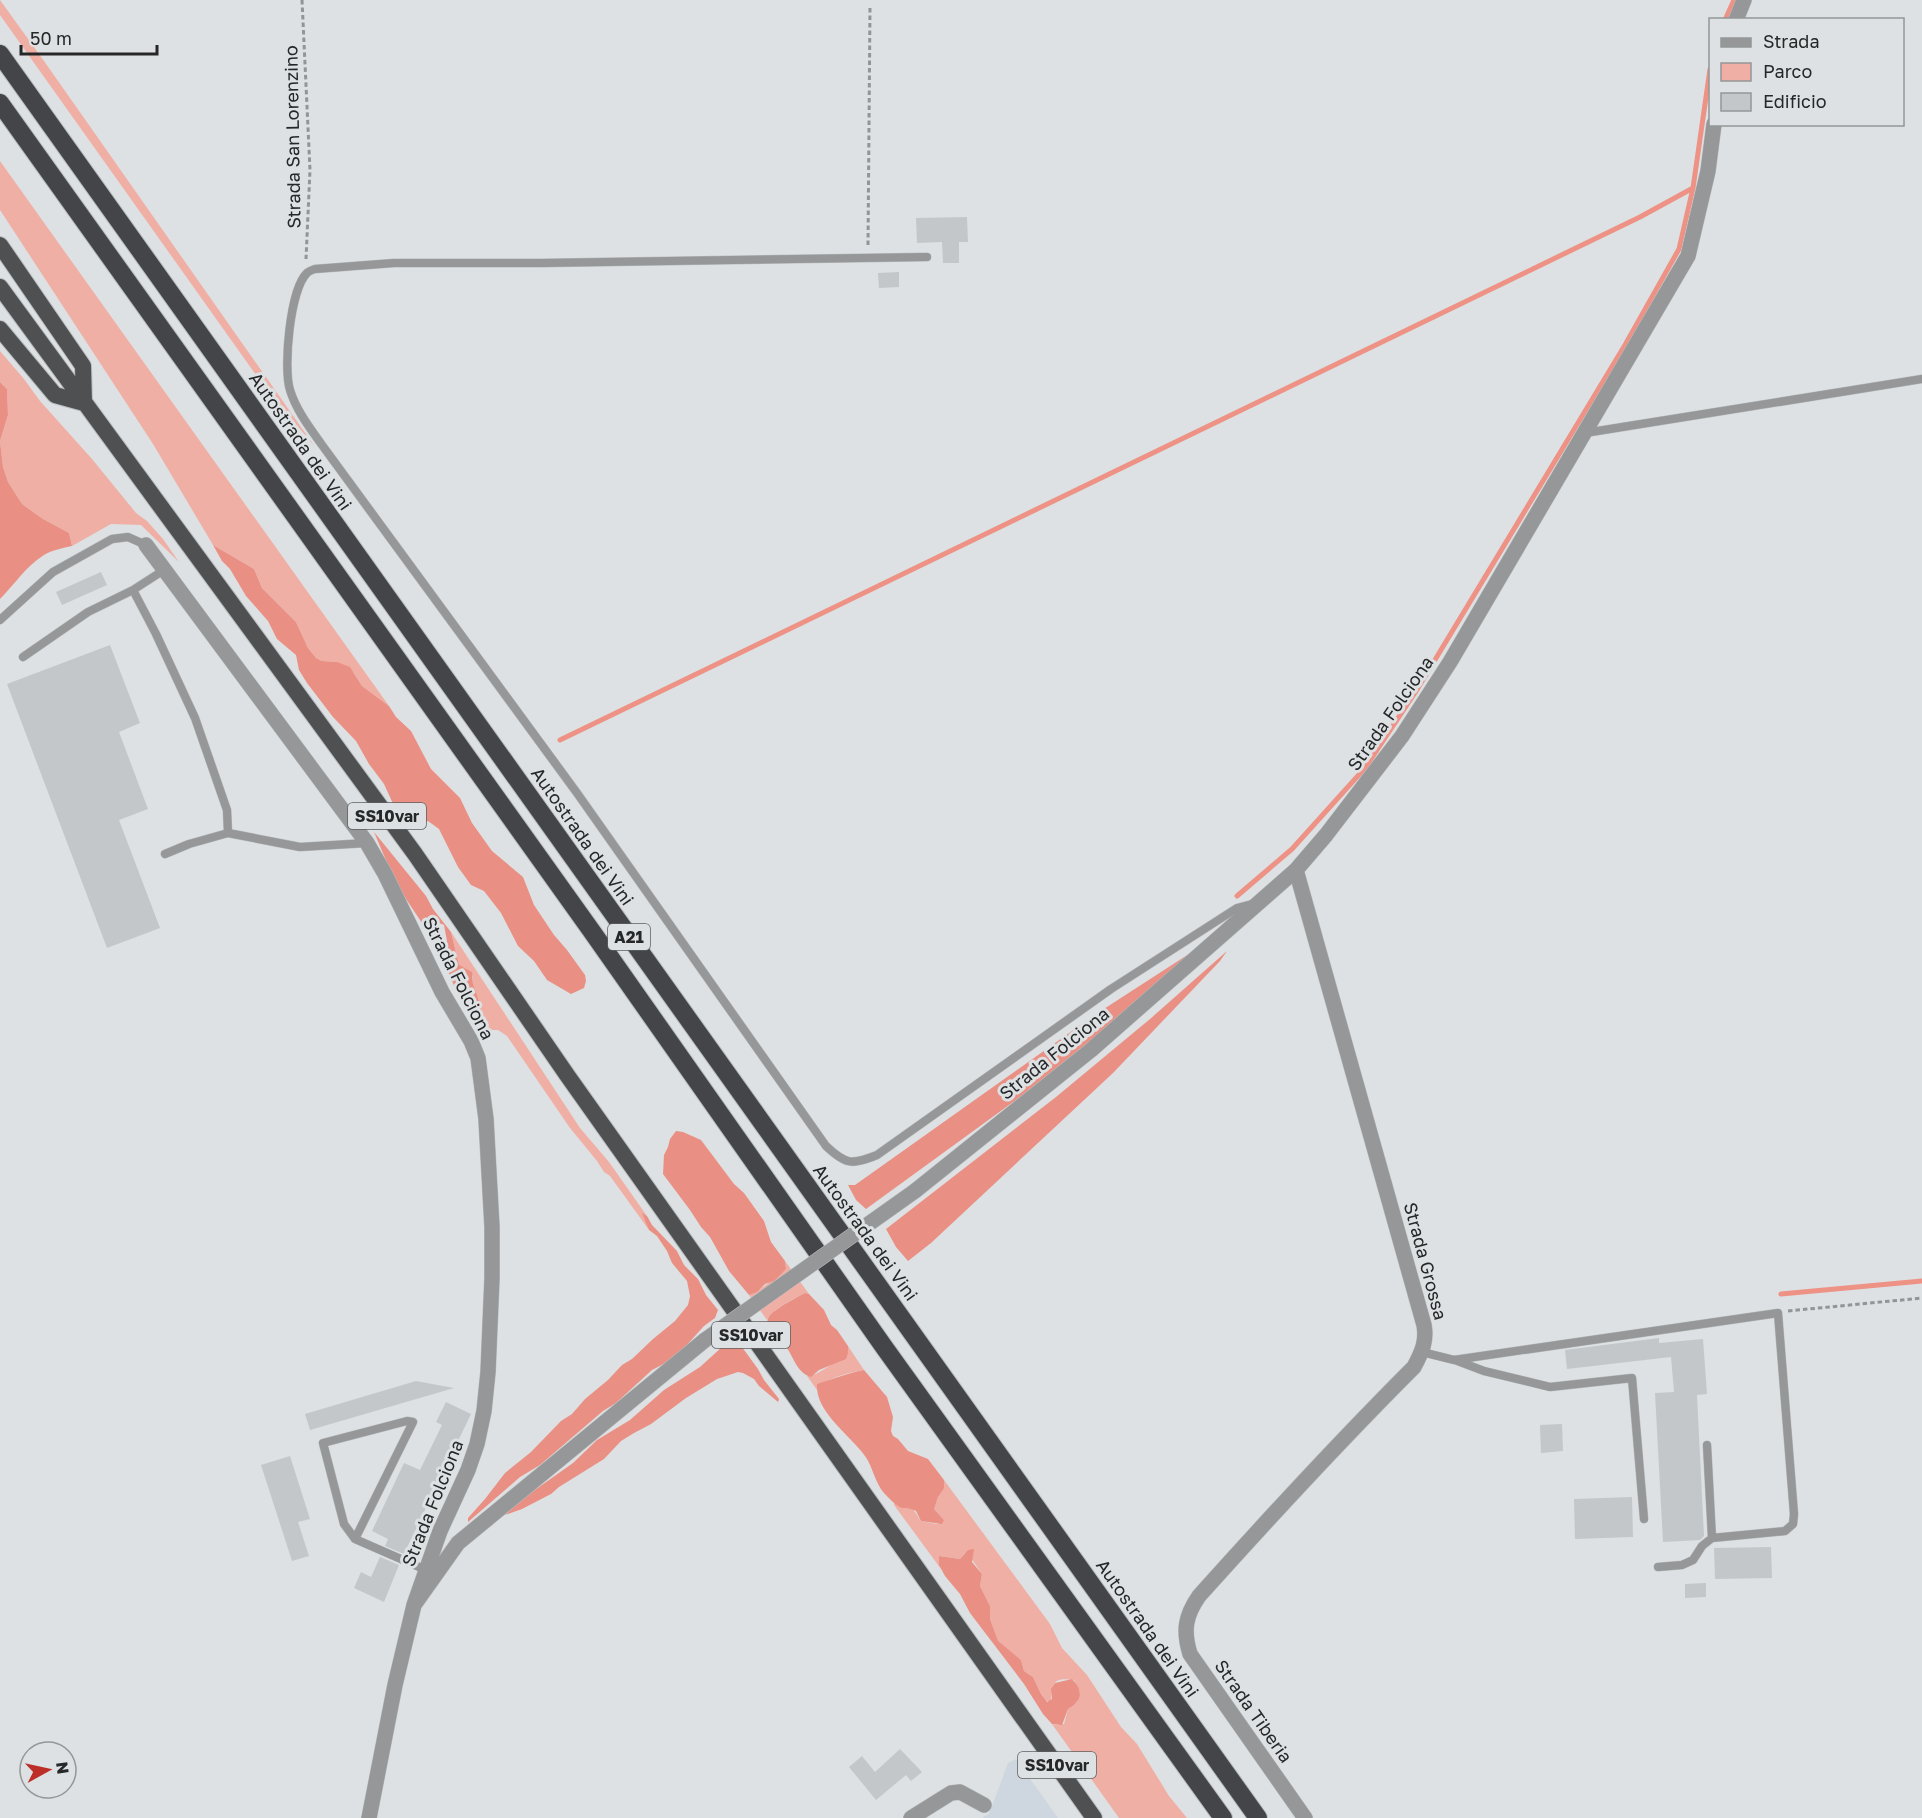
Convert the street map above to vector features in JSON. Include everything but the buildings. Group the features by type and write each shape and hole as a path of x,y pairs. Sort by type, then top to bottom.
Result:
{"highway":[{"name":"Autostrada dei Vini","path":"0,54 1258,1818"},
{"name":"A21","path":"0,103 593,933 884,1347 1223,1818"},
{"path":"0,245 83,366 84,403 55,395 0,329"},
{"name":"SS10var","path":"0,287 416,854 567,1075 1094,1818"}],"street":[{"path":"1737,18 1744,0"},
{"name":"Strada Folciona","path":"414,1605 458,1543 705,1340 915,1191 1091,1050 1296,870 1326,835 1402,736 1450,662 1688,256 1707,171 1714,126"},
{"name":"Strada Folciona","path":"146,545 367,843 478,1058 486,1119 492,1227 491,1328 484,1411 477,1444 468,1470 440,1531 414,1605 395,1685 369,1818"},
{"name":"Strada Grossa","path":"1296,870 1424,1325 1426,1338 1422,1353"},
{"name":"Strada Tiberia","path":"1305,1818 1190,1654 1185,1638 1186,1621 1191,1607 1199,1596 1324,1458 1414,1367 1422,1353"},
{"path":"911,1818 951,1793 960,1792 984,1805"}],"lane":[{"path":"927,257 394,263 315,269 306,273 294,302 289,328 287,369 289,389 299,413 577,793 826,1146 839,1158 849,1162 862,1161 877,1155 1111,989 1237,908 1264,900"},
{"path":"1584,433 1922,380"},
{"path":"0,620 53,572 112,540 128,537 146,545"},
{"path":"23,657 88,612 133,590 164,570"},
{"path":"133,590 195,718 227,810 228,833"},
{"path":"165,854 189,844 228,833 300,847 367,843"},
{"path":"1454,1360 1778,1313 1793,1524 1785,1532 1712,1538 1702,1546 1693,1560 1682,1565 1658,1567"},
{"path":"1422,1353 1550,1387 1632,1378 1644,1519"},
{"path":"356,1539 413,1422 407,1421 323,1443 344,1524 356,1539 426,1570"},
{"path":"1707,1445 1712,1538"}],"path":[{"name":"Strada San Lorenzino","path":"302,0 310,170 306,273"},
{"path":"862,258 867,250 870,7"},
{"path":"1778,1313 1922,1298"}],"shaded area":[{"path":"0,382 7,389 8,415 0,441"},
{"path":"0,441 3,467 8,482 22,504 69,533 72,546 50,552 38,559 0,599"},
{"path":"213,545 254,569 262,588 296,622 308,648 316,658 350,667 362,686 389,706 396,717 411,731 431,769 460,798 472,823 492,851 523,877 534,905 585,975 584,988 571,994 547,980 534,961 518,946 501,913 484,891 471,885 458,867 439,829 428,821 416,828 395,808 384,784 356,741 333,717 307,683 299,670 296,655 277,639 268,621 246,596"},
{"path":"374,832 426,896 451,932 459,965 472,972 473,985 480,1008 480,1021 475,1018 470,1006 458,995 443,960 433,946 442,945 447,941 444,925 439,923 426,929 396,884"},
{"path":"1212,939 1045,1079 866,1209 856,1200 848,1185 855,1185 1093,1016"},
{"path":"1227,951 1113,1073 931,1243 908,1261 896,1247 886,1229 1056,1097"},
{"path":"676,1131 701,1140 764,1221 771,1242 785,1261 786,1269 774,1281 765,1284 757,1292 749,1295 729,1271 710,1237 663,1174 664,1155"},
{"path":"642,1213 677,1251 684,1265 698,1279 706,1295 718,1310 715,1318 704,1326 675,1358 652,1370 616,1403 603,1411 540,1465 520,1477 468,1522 468,1518 505,1473 531,1452 622,1365 675,1321 688,1305 690,1296 687,1281 672,1263 657,1236 649,1230"},
{"path":"805,1293 809,1294 824,1310 831,1325 848,1346 846,1359 819,1370 811,1377 798,1367 787,1348 769,1328 767,1321 776,1310"},
{"path":"733,1337 737,1337 779,1399 778,1402 754,1379 743,1373 738,1372 717,1379 651,1424 621,1441 604,1459 551,1494 505,1515 522,1499 573,1463 597,1440 630,1420 664,1390 700,1367"},
{"path":"864,1370 887,1397 893,1417 891,1431 893,1436 908,1451 928,1459 944,1480 944,1488 934,1509 944,1520 942,1524 921,1521 916,1511 900,1507 890,1499 881,1489 865,1456 827,1414 818,1394 817,1384"},
{"path":"974,1549 972,1562 982,1574 980,1586 990,1606 990,1619 998,1641 1021,1660 1024,1671 1033,1677 1047,1702 1052,1699 1051,1689 1055,1683 1072,1679 1076,1683 1080,1692 1079,1699 1068,1709 1062,1725 1052,1724 1043,1714 1024,1684 970,1613 960,1594 939,1565 939,1556 960,1559 968,1550"},
{"path":"1016,1759 1058,1818 982,1818 989,1814 1008,1763"}],"green space":[{"path":"0,0 315,447 261,382 0,15"},
{"path":"0,161 389,706 362,686 354,673 337,662 322,661 316,658 308,648 296,622 262,588 254,569 213,545 153,444 0,210"},
{"path":"0,351 136,513 147,521 163,539 179,562 141,525 111,524 72,546 69,533 22,504 8,482 3,467 0,441 8,415 7,389 0,382"},
{"path":"451,932 580,1128 609,1162 647,1216 644,1214 649,1230 610,1176 604,1172 570,1128 507,1036 498,1030 479,1030 472,1009 477,1020 481,1015 473,985 473,976 459,965"},
{"path":"785,1261 809,1294 805,1293 784,1304 767,1320 749,1295 764,1287 786,1269"},
{"path":"848,1346 864,1370 832,1379 817,1390 807,1376 816,1374 841,1361"},
{"path":"944,1480 1050,1624 1062,1648 1087,1675 1121,1727 1137,1744 1169,1796 1187,1818 1119,1818 1052,1724 1064,1724 1068,1709 1077,1702 1080,1692 1074,1680 1062,1679 1055,1682 1051,1701 1046,1701 1033,1677 1024,1671 1021,1660 998,1642 990,1619 990,1606 980,1586 982,1574 972,1560 965,1553 960,1559 939,1556 941,1569 894,1505 894,1502 902,1508 913,1509 921,1521 937,1524 944,1520 934,1509"}],"waterway":[{"path":"1726,18 1734,0"},
{"path":"1237,896 1292,849 1365,768 1418,688 1625,345 1679,249 1693,188 1709,76"},
{"path":"560,740 1640,217 1693,188"},
{"path":"1781,1294 1922,1281"}]}
